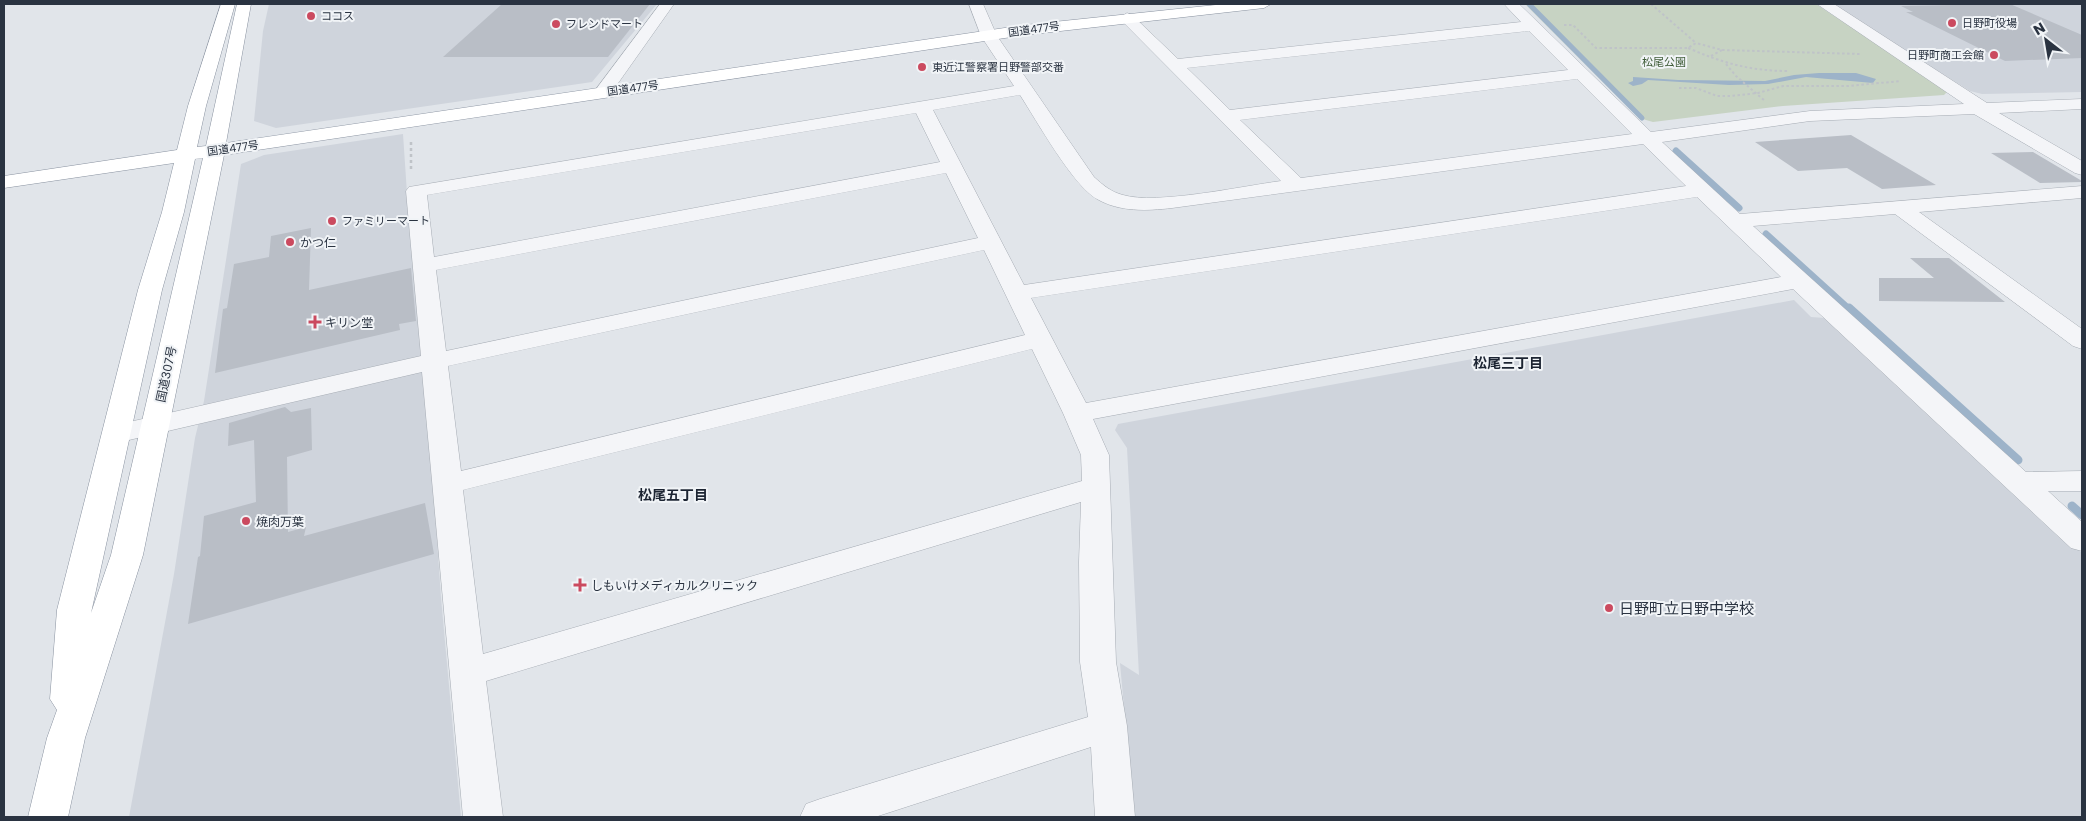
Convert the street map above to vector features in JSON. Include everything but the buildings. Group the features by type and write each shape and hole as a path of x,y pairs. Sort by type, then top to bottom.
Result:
{"highway":[{"name":"国道307号","path":"66,738 74,610 150,290 173,212 197,106 228,4"},
{"name":"国道307号","path":"48,817 66,738 127,555 215,150 244,4"},
{"name":"国道477号","path":"4,182 989,36 1127,18 1264,4"}],"street":[{"path":"603,92 667,4"},
{"path":"976,4 989,36 1093,189 1112,199 1133,204 1172,202 1810,116 1978,107 2082,104"},
{"path":"1511,4 1647,138 1737,221 1798,281 2082,540"},
{"path":"1824,4 1978,107 2082,169"},
{"path":"1127,18 1296,185"},
{"path":"1175,64 1532,26"},
{"path":"1226,116 1582,73"},
{"path":"483,817 469,672 416,191 1025,89"},
{"path":"922,106 1040,339 1095,455 1098,487 1095,562 1098,662 1108,726 1115,817"},
{"path":"423,266 952,166"},
{"path":"1017,293 1702,190"},
{"path":"1737,221 2082,192"},
{"path":"2058,195 2082,210"},
{"path":"1900,208 2082,341"},
{"path":"116,434 434,361 991,242"},
{"path":"1076,413 1798,281"},
{"path":"448,484 1040,339"},
{"path":"2018,482 2082,481"},
{"path":"469,672 1098,487"},
{"path":"820,817 1108,726"}],"path":[{"path":"1651,4 1696,43 1722,50 1862,54"},
{"path":"1557,25 1573,25 1596,48 1688,48 1696,43"},
{"path":"1688,48 1696,53 1710,56 1726,64 1764,71 1788,71"},
{"path":"1710,56 1722,50"},
{"path":"1726,64 1741,80 1767,102"},
{"path":"1679,88 1696,88 1717,96 1758,93 1783,86 1888,84 1903,81 1898,74 1928,73"},
{"path":"411,122 411,188 416,191"}],"shaded area":[{"path":"269,4 657,4 592,82 276,128 254,121 263,31"},
{"path":"1830,4 2082,4 2082,92 1982,94 1970,91"},
{"path":"403,134 410,238 423,333 441,598 461,817 129,817 174,574 195,438 204,401 241,164 264,155"},
{"name":"日野町立日野中学校","path":"1794,300 1811,317 1825,318 2082,553 2082,817 1134,817 1120,663 1139,675 1127,448 1115,430 1118,424"}],"green space":[{"name":"松尾公園","path":"1525,4 1816,4 1948,91 1944,95 1783,106 1653,122 1639,118"}],"water":[{"path":"1856,73 1876,79 1873,83 1806,77 1768,84 1729,85 1648,80 1633,86 1628,83 1633,81 1633,77 1678,80 1765,81 1794,75"}],"waterway":[{"path":"1529,4 1642,118"},
{"path":"1676,151 1739,208"},
{"path":"1766,234 1850,310"},
{"path":"1849,308 2018,460"},
{"path":"2072,506 2082,515"}],"place":[{"name":"ココス","path":"311,16"},
{"name":"日野町役場","path":"1952,23"},
{"name":"フレンドマート","path":"556,24"},
{"name":"日野町商工会館","path":"1994,55"},
{"name":"東近江警察署日野警部交番","path":"922,67"},
{"name":"ファミリーマート","path":"332,221"},
{"name":"かつ仁","path":"290,242"},
{"name":"キリン堂","path":"315,322"},
{"name":"焼肉万葉","path":"246,521"},
{"name":"しもいけメディカルクリニック","path":"580,585"},
{"name":"日野町立日野中学校","path":"1609,608"}],"district":[{"name":"松尾三丁目","path":"1508,363"},
{"name":"松尾五丁目","path":"673,495"}]}
